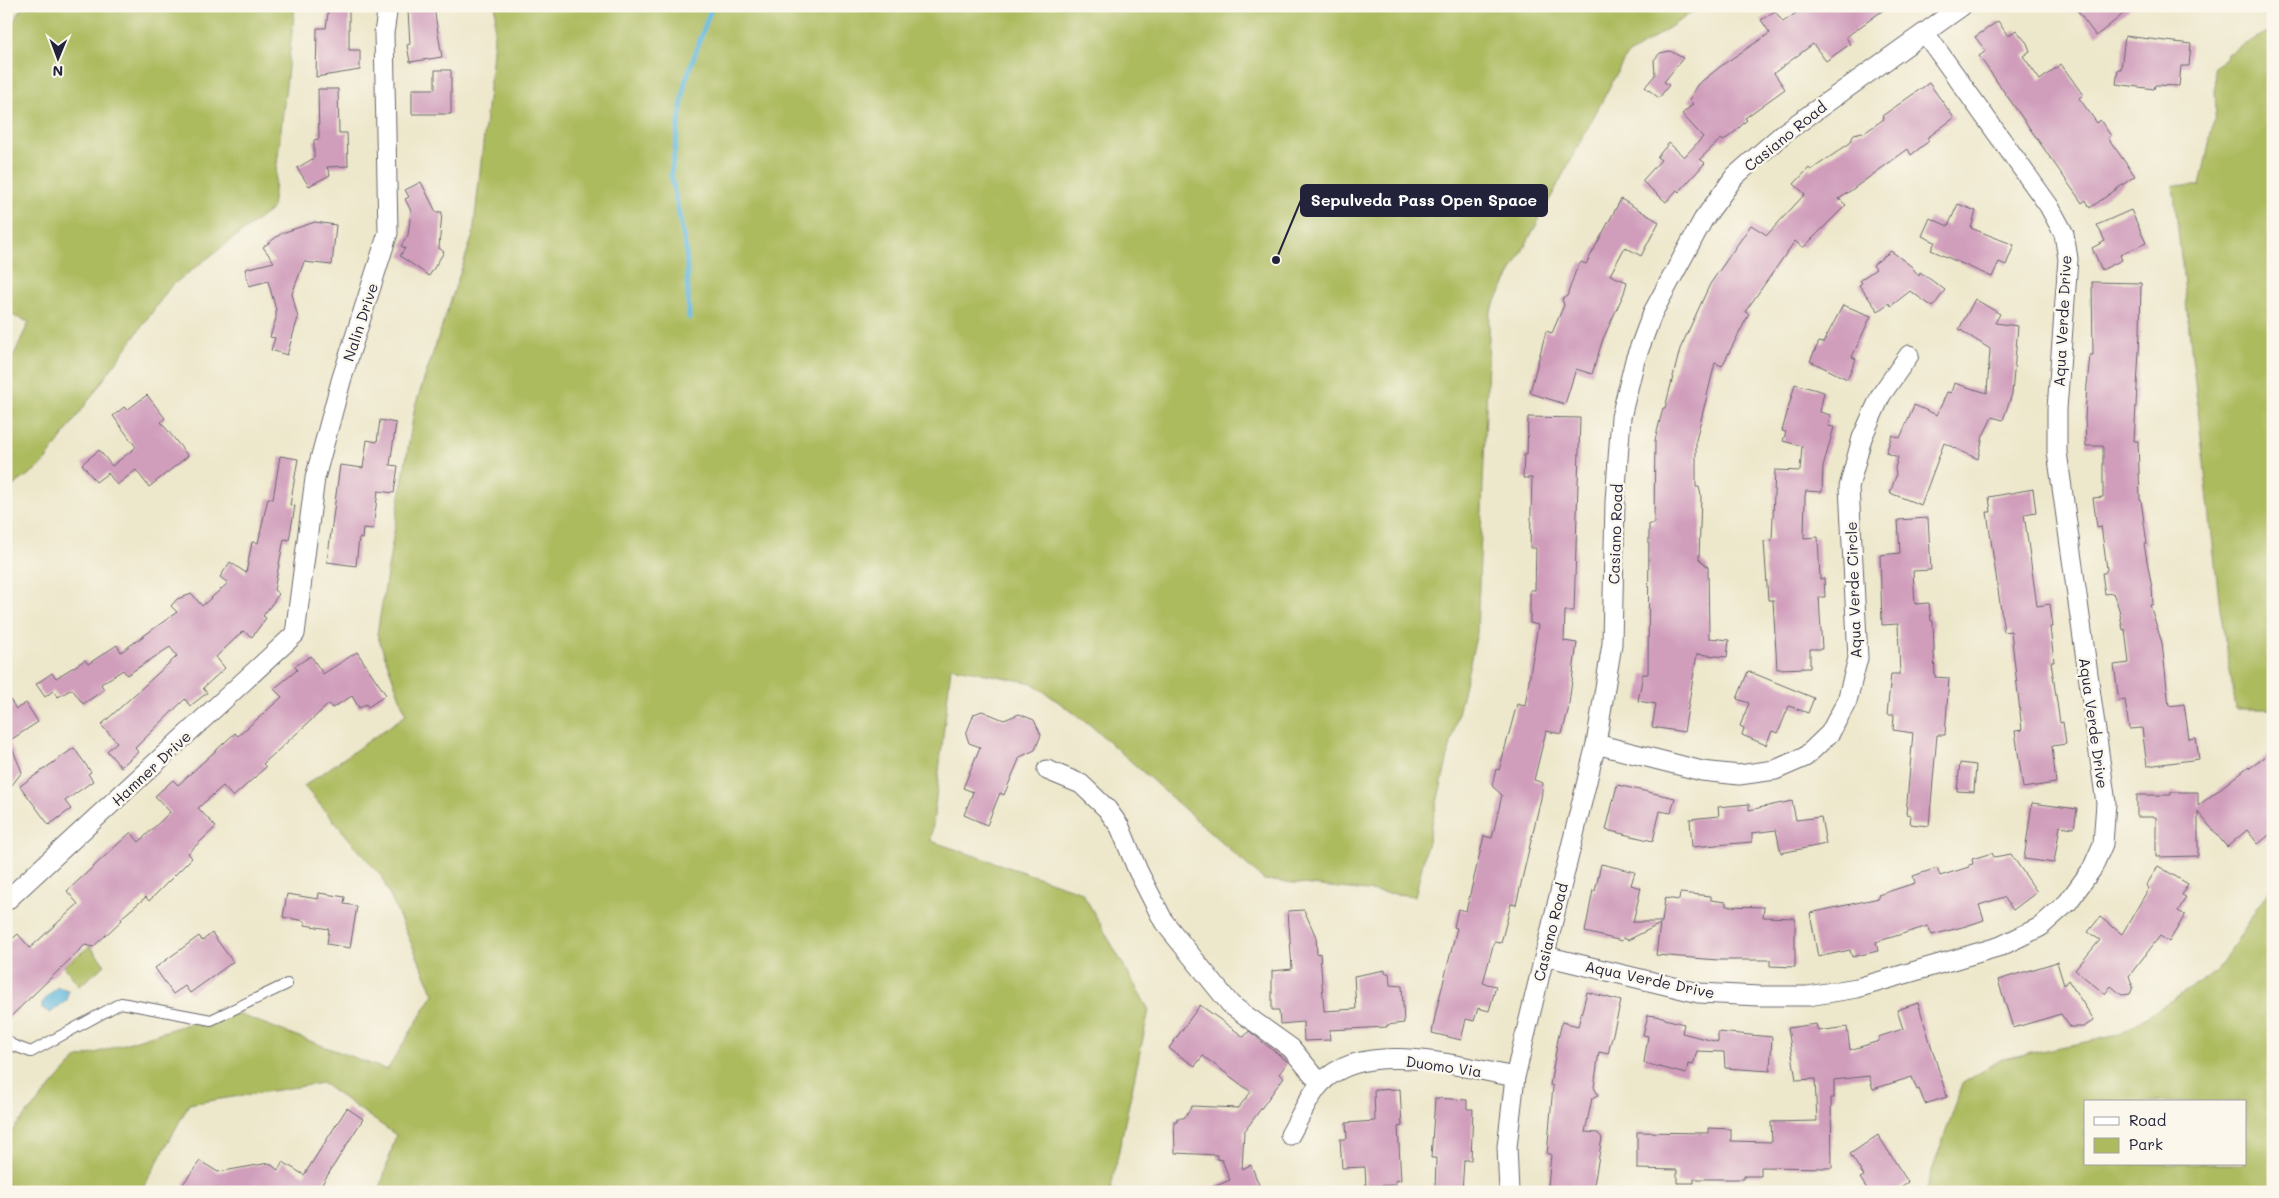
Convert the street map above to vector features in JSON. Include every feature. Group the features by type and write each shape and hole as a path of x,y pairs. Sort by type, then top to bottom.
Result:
{"street":[{"name":"Nalin Drive","path":"295,634 315,478 341,381 388,233 384,33 388,6"},
{"name":"Casiano Road","path":"1509,1192 1507,1147 1515,1077 1596,744 1612,644 1615,501 1621,416 1636,360 1653,312 1703,220 1735,176 1784,132 1962,6"},
{"name":"Aqua Verde Drive","path":"1545,956 1699,993 1808,996 1857,988 2002,946 2040,927 2068,902 2092,870 2103,844 2104,794 2057,452 2057,409 2068,259 2064,234 2049,206 1925,33"},
{"name":"Aqua Verde Circle","path":"1596,744 1702,771 1739,775 1774,770 1805,757 1830,734 1848,701 1858,658 1850,487 1862,438 1881,395 1909,355"},
{"name":"Hamner Drive","path":"6,901 295,634"},
{"path":"1047,770 1081,784 1107,809 1120,827 1138,871 1164,922 1231,1006 1291,1048 1320,1083"},
{"name":"Duomo Via","path":"1290,1135 1320,1083 1344,1066 1377,1059 1420,1060 1515,1077"}],"lane":[{"path":"6,1040 12,1045 31,1052 121,1003 212,1020 287,984"}],"green space":[{"path":"23,6 295,6 272,209 171,286 42,465 6,491 6,372 29,322 6,313 6,34"},
{"path":"496,6 1702,6 1626,56 1490,312 1477,633 1415,896 1264,880 1089,724 1032,683 951,667 931,841 1082,892 1149,1010 1110,1192 379,1192 396,1135 322,1083 189,1104 141,1192 6,1192 6,1137 76,1059 230,1011 387,1070 434,994 381,876 304,786 406,715 377,634 415,406 473,235 492,63"},
{"path":"2273,29 2273,709 2236,709 2220,608 2173,185 2200,186 2216,110 2214,67 2226,59 2227,54"},
{"path":"2273,884 2273,1192 1929,1192 1926,1188 1963,1083 2002,1059 2119,1035 2218,970"},
{"path":"90,946 105,965 79,986 64,966"}],"water":[{"path":"57,987 68,990 67,1000 50,1013 42,1008 42,1003"}],"building":[{"path":"329,6 349,6 349,50 360,50 360,70 316,77 317,28 326,28"},
{"path":"411,6 434,8 442,57 410,62 407,45 410,44 408,11 411,10"},
{"path":"1806,6 1889,6 1846,37 1850,44 1826,61 1813,44 1774,73 1785,89 1745,118 1747,120 1736,131 1723,141 1721,139 1700,159 1705,163 1679,192 1677,190 1666,202 1642,181 1661,160 1657,157 1669,143 1684,157 1703,137 1682,114 1693,104 1689,100 1697,85 1725,63 1770,33 1761,20 1775,11 1783,22"},
{"path":"2074,6 2133,6 2096,36"},
{"path":"1998,21 2008,36 2016,30 2027,43 2030,51 2023,56 2040,80 2061,64 2083,95 2079,98 2097,123 2100,120 2111,136 2108,138 2135,176 2090,208 2086,200 2082,203 1979,56 1986,51 1975,37"},
{"path":"2125,36 2191,44 2189,66 2181,66 2179,86 2155,85 2154,89 2116,84 2118,69 2121,69"},
{"path":"1670,51 1683,58 1664,82 1669,85 1659,98 1645,87 1655,75 1654,60 1660,53"},
{"path":"435,70 451,70 451,114 412,114 412,89 435,89"},
{"path":"1929,83 1954,118 1927,138 1929,141 1911,155 1908,149 1839,199 1846,205 1804,247 1795,241 1745,312 1749,314 1722,366 1715,363 1696,440 1696,487 1699,487 1701,495 1699,559 1708,567 1709,638 1729,640 1727,657 1697,654 1684,732 1652,727 1656,704 1638,701 1643,674 1648,674 1649,524 1654,524 1655,440 1680,349 1710,284 1751,225 1767,235 1805,194 1794,184 1809,168 1811,170 1850,143 1854,134 1864,133 1884,119 1882,116"},
{"path":"318,89 338,89 339,133 347,133 348,166 327,167 330,175 309,186 297,168 314,158 314,140 319,139"},
{"path":"421,182 436,212 442,212 439,248 444,252 429,276 400,256 405,248 401,246 408,235 411,211 405,199 409,197 405,190"},
{"path":"1621,199 1659,222 1641,256 1625,247 1610,275 1627,282 1624,293 1603,339 1592,374 1576,369 1565,404 1533,394 1530,392 1546,331 1552,333 1564,305 1562,299 1567,296 1576,270 1581,262 1586,264"},
{"path":"1958,204 1976,211 1971,228 2014,245 2006,265 1999,262 1992,277 1931,250 1935,242 1922,236 1930,218 1948,226"},
{"path":"2131,210 2146,243 2120,255 2122,260 2102,270 2092,248 2105,241 2097,225"},
{"path":"315,222 336,225 332,265 304,262 292,294 298,318 287,355 271,350 275,338 270,337 276,318 276,310 268,281 249,286 245,269 274,262 263,247 282,233"},
{"path":"1891,251 1911,266 1919,276 1920,272 1945,290 1933,307 1910,291 1891,306 1889,303 1878,311 1859,285 1862,283 1860,280 1876,269 1873,265"},
{"path":"2092,282 2141,283 2134,441 2138,441 2140,500 2147,544 2144,544 2152,588 2153,604 2150,605 2162,643 2169,706 2184,704 2189,739 2196,738 2199,759 2147,766 2142,728 2129,729 2125,700 2119,701 2114,665 2129,663 2125,629 2123,630 2119,609 2113,593 2105,594 2102,573 2105,573 2107,569 2101,526 2097,527 2093,498 2103,497 2103,446 2086,446 2087,385 2090,355 2093,355"},
{"path":"1975,299 2000,314 1995,323 2018,326 2012,394 2003,420 1992,417 1983,436 1978,459 1944,443 1921,505 1890,493 1896,476 1895,468 1898,457 1886,453 1892,435 1900,438 1914,405 1937,415 1947,392 1951,393 1954,383 1987,393 1990,349 1959,329"},
{"path":"1843,305 1871,316 1852,357 1856,359 1847,379 1810,361 1819,342 1823,343"},
{"path":"1795,384 1824,392 1820,412 1830,415 1828,426 1834,427 1823,467 1822,492 1806,491 1805,496 1804,538 1818,537 1820,579 1824,578 1825,597 1819,597 1822,649 1810,649 1810,668 1777,669 1773,600 1768,600 1764,541 1772,540 1775,470 1800,471 1802,446 1783,441 1786,432 1782,431"},
{"path":"147,395 165,418 161,422 188,456 149,487 136,470 117,485 108,473 96,482 82,464 99,450 112,466 136,447 113,416 124,407 127,410"},
{"path":"1528,417 1580,418 1574,611 1565,611 1564,641 1577,643 1568,711 1562,734 1546,731 1534,780 1543,783 1541,798 1516,905 1511,904 1501,943 1494,942 1483,983 1496,986 1489,1011 1478,1008 1474,1021 1466,1019 1461,1040 1432,1033 1436,1011 1457,928 1454,927 1458,909 1466,911 1484,836 1492,838 1502,795 1492,786 1496,769 1499,770 1517,704 1525,706 1538,625 1530,623 1530,590 1535,590 1536,548 1530,548 1532,478 1523,478 1524,455 1527,455"},
{"path":"380,420 396,423 390,465 398,466 394,493 378,491 373,529 363,528 362,539 359,538 356,566 327,562 340,465 363,468 367,440 377,442"},
{"path":"280,456 298,459 290,505 295,506 289,540 284,539 274,590 279,594 263,616 266,618 252,637 243,631 216,657 225,668 203,688 207,693 190,706 185,699 135,748 138,752 121,767 107,751 117,742 101,725 177,656 170,647 127,675 123,670 101,684 104,690 83,704 72,689 58,697 53,691 45,697 36,684 52,673 56,678 85,660 88,664 117,645 121,652 177,612 171,606 177,599 192,594 202,606 228,583 220,577 230,562 246,573 252,542 258,543 268,498 273,499"},
{"path":"2033,489 2036,512 2024,514 2037,606 2050,604 2053,627 2050,627 2054,662 2051,662 2060,723 2063,722 2066,744 2052,746 2056,783 2023,788 2015,731 2022,730 2011,631 2004,632 1987,512 1991,512 1989,497"},
{"path":"1928,518 1931,570 1913,571 1915,604 1929,603 1931,621 1933,621 1935,677 1949,678 1945,735 1937,735 1929,826 1910,824 1911,815 1906,814 1913,733 1893,730 1894,715 1887,715 1891,674 1900,674 1898,624 1882,625 1880,555 1900,553 1898,520"},
{"path":"357,652 386,695 368,707 366,704 359,708 352,696 332,708 329,704 263,764 266,767 233,797 223,786 198,808 216,827 188,853 192,858 149,901 146,897 121,918 122,920 93,947 85,945 6,1021 6,944 18,934 30,948 78,904 67,891 131,832 139,842 170,812 155,796 173,780 178,785 235,733 238,736 282,697 274,689 297,670 295,666 311,656 323,674"},
{"path":"1748,671 1814,698 1808,713 1789,706 1778,733 1772,731 1766,745 1742,735 1744,728 1740,726 1749,703 1737,699"},
{"path":"6,693 16,709 26,703 38,722 9,741 22,772 6,793"},
{"path":"982,711 1004,720 1019,714 1034,720 1041,735 1035,750 1020,757 1004,795 1000,793 987,825 964,815 973,792 963,788 980,747 969,743 966,734 974,714"},
{"path":"74,748 91,772 88,774 93,781 65,801 71,809 49,825 20,786"},
{"path":"2273,751 2273,832 2258,844 2247,830 2227,847 2198,812 2198,856 2156,857 2156,817 2137,817 2137,795 2171,795 2171,792 2198,792 2198,806 2249,766 2250,768"},
{"path":"1960,763 1976,765 1974,792 1957,791"},
{"path":"1617,785 1675,798 1671,813 1660,811 1653,841 1606,830"},
{"path":"1792,801 1796,820 1821,817 1826,844 1781,853 1776,830 1752,833 1752,842 1692,847 1690,819 1719,816 1718,807 1749,804 1749,810"},
{"path":"2032,803 2077,809 2074,828 2060,826 2054,863 2024,859"},
{"path":"1992,853 1994,857 2011,854 2037,892 2013,910 2004,897 1979,905 1984,920 1966,926 1932,935 1928,926 1876,942 1878,951 1852,957 1850,950 1818,957 1810,913 1879,898 1878,895 1915,883 1913,876 1937,868 1940,876 1969,867 1969,865 1973,864 1972,859"},
{"path":"1601,864 1635,872 1631,885 1641,888 1633,922 1662,922 1665,898 1679,900 1680,893 1711,896 1711,900 1726,902 1726,906 1764,907 1763,917 1795,918 1795,967 1770,966 1770,960 1718,960 1656,955 1660,924 1628,940 1623,938 1622,941 1585,932 1593,890 1595,891"},
{"path":"2158,866 2188,884 2182,895 2186,897 2178,911 2185,915 2169,942 2160,936 2129,976 2133,987 2130,994 2122,995 2111,986 2105,994 2075,970 2100,940 2088,932 2100,917 2122,934 2149,888 2146,886"},
{"path":"319,893 345,897 344,904 357,906 350,948 327,944 329,929 305,925 305,921 283,917 287,894 318,899"},
{"path":"1304,910 1316,937 1317,954 1320,953 1324,1011 1356,1009 1354,976 1385,970 1385,973 1389,973 1390,985 1402,986 1404,1023 1387,1025 1387,1027 1329,1030 1330,1040 1304,1041 1303,1022 1280,1024 1279,1010 1272,1010 1272,971 1292,969 1288,911"},
{"path":"212,933 233,962 190,993 185,986 173,994 155,968 199,936 202,941"},
{"path":"2057,962 2064,985 2068,980 2094,1020 2084,1027 2070,1027 2061,1014 2013,1028 1998,980"},
{"path":"1587,992 1621,1001 1608,1054 1599,1052 1594,1087 1598,1095 1592,1098 1585,1132 1598,1133 1602,1138 1593,1191 1548,1186 1551,1154 1547,1154 1553,1086 1550,1085 1562,1022 1578,1026"},
{"path":"1918,1003 1947,1097 1925,1104 1912,1077 1873,1089 1869,1076 1834,1080 1834,1098 1831,1098 1832,1168 1761,1167 1761,1176 1744,1176 1744,1179 1694,1179 1694,1183 1677,1183 1677,1170 1637,1169 1637,1132 1708,1133 1708,1128 1731,1129 1731,1141 1772,1142 1771,1122 1817,1121 1815,1079 1796,1080 1788,1028 1816,1024 1818,1031 1847,1027 1850,1050 1879,1041 1878,1037 1903,1029 1897,1010"},
{"path":"1200,1005 1244,1037 1249,1031 1288,1062 1279,1074 1284,1077 1244,1132 1242,1169 1251,1165 1262,1192 1202,1192 1230,1180 1222,1160 1217,1159 1217,1155 1175,1153 1174,1121 1177,1121 1177,1118 1184,1118 1192,1106 1238,1108 1251,1092 1203,1056 1195,1066 1169,1048"},
{"path":"1648,1015 1663,1017 1684,1024 1682,1033 1718,1042 1718,1032 1772,1037 1770,1071 1725,1068 1724,1052 1697,1051 1693,1065 1688,1064 1686,1074 1644,1063 1648,1036 1643,1035"},
{"path":"1400,1089 1402,1126 1398,1127 1401,1180 1395,1181 1395,1185 1366,1186 1365,1167 1342,1168 1340,1139 1347,1139 1346,1123 1375,1121 1374,1090"},
{"path":"1435,1098 1467,1100 1467,1109 1473,1109 1471,1160 1464,1160 1462,1192 1435,1192 1436,1158 1431,1158"},
{"path":"347,1108 363,1119 317,1192 259,1192 255,1189 242,1192 196,1192 183,1184 200,1161 218,1172 269,1163 278,1170 283,1162 304,1175"},
{"path":"1878,1135 1908,1182 1893,1192 1869,1192 1860,1178 1864,1176 1850,1154"}],"waterway":[{"path":"689,318 686,249 671,175 685,82 712,6"}],"place":[{"name":"Sepulveda Pass Open Space","path":"1276,260"}]}
